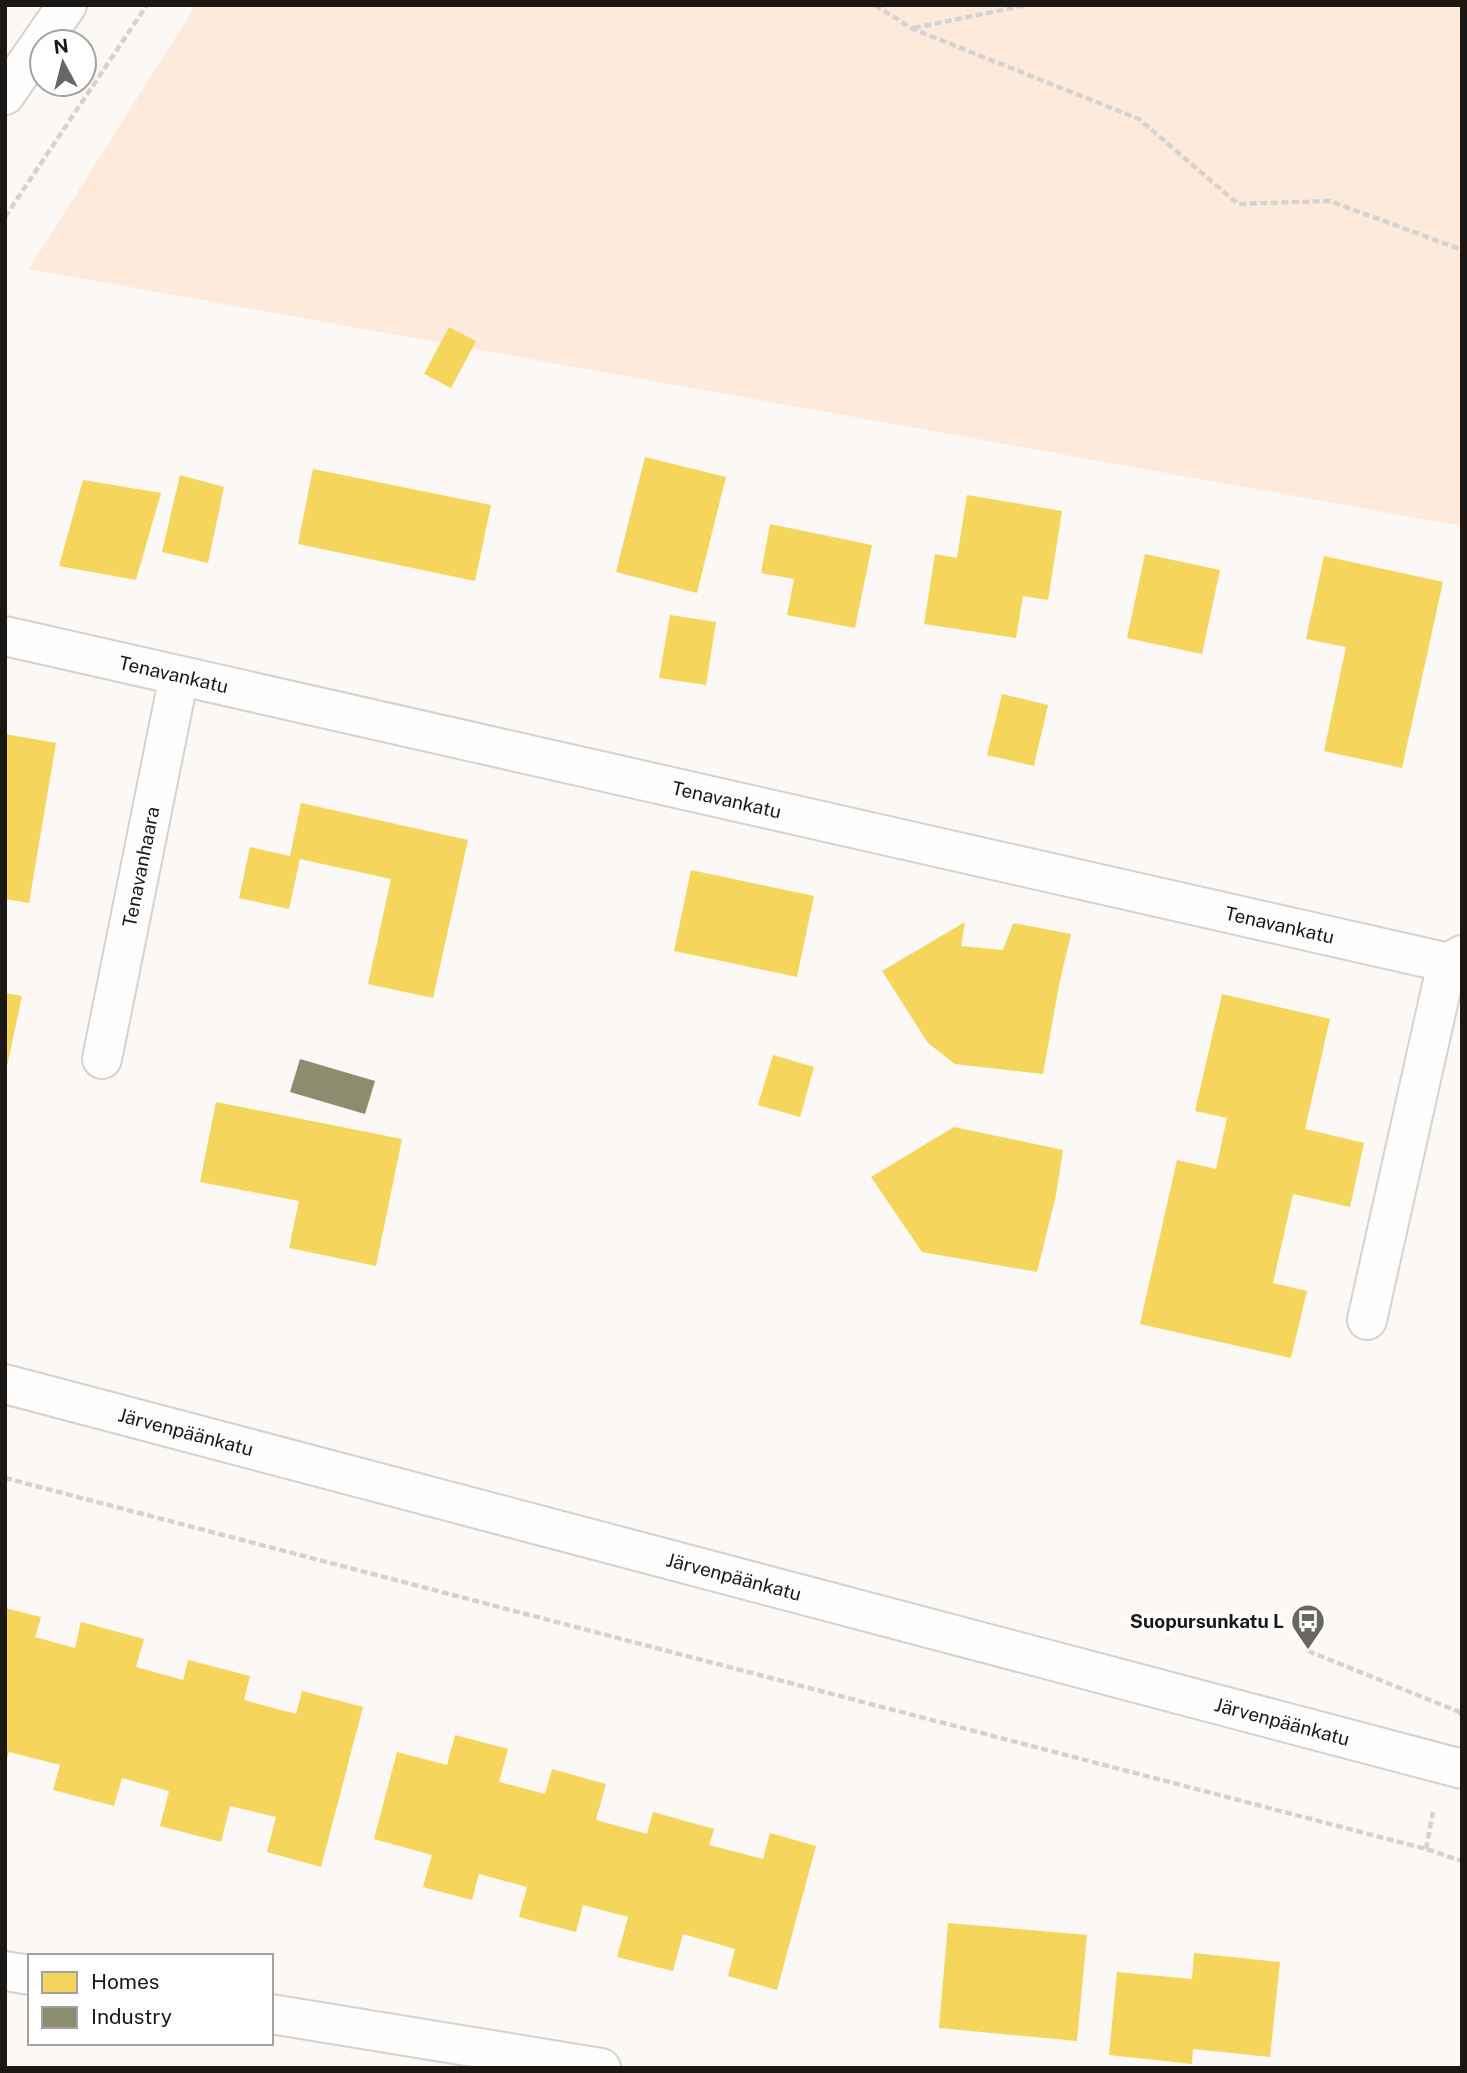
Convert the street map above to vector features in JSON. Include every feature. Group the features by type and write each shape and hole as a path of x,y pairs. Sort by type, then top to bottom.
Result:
{"street":[{"path":"5,95 67,5"},
{"name":"Tenavankatu","path":"5,636 1457,961 1367,1320"},
{"name":"Tenavanhaara","path":"102,1059 179,676"},
{"name":"Järvenpäänkatu","path":"5,1384 1462,1769"},
{"path":"5,1971 28,1975"},
{"path":"273,2014 601,2068"}],"path":[{"path":"5,217 147,5"},
{"path":"875,5 913,29 1139,119 1238,204 1330,201 1462,250"},
{"path":"913,29 1026,5"},
{"path":"5,1478 1426,1849 1462,1861"}],"shaded area":[{"path":"196,5 1462,5 1462,526 29,269"}],"building: Homes":[{"path":"449,327 476,341 451,388 424,374"},
{"path":"645,457 726,477 697,593 616,572"},
{"path":"313,469 491,505 475,581 298,544"},
{"path":"180,475 224,487 208,563 162,552"},
{"path":"83,480 161,493 136,580 59,566"},
{"path":"967,495 1062,511 1048,600 1023,596 1016,638 924,624 935,554 957,558"},
{"path":"770,524 872,545 855,628 787,615 794,579 761,573"},
{"path":"1145,554 1220,570 1202,654 1127,638"},
{"path":"1324,556 1443,582 1402,768 1324,751 1346,647 1306,639"},
{"path":"670,615 716,622 706,685 659,678"},
{"path":"1002,694 1048,705 1034,766 987,755"},
{"path":"5,734 56,743 29,903 5,899"},
{"path":"301,803 468,840 433,998 368,984 391,879 300,859 289,909 239,898 250,847 290,856"},
{"path":"691,870 814,896 797,977 674,951"},
{"path":"965,922 961,946 1003,950 1013,923 1071,934 1043,1074 955,1064 928,1043 882,971"},
{"path":"5,993 22,996 6,1071 5,1071"},
{"path":"1222,994 1330,1019 1305,1129 1364,1143 1350,1207 1293,1194 1273,1283 1307,1291 1291,1358 1140,1324 1177,1160 1216,1169 1227,1118 1195,1111"},
{"path":"773,1055 814,1067 800,1117 758,1105"},
{"path":"216,1102 402,1139 376,1266 289,1248 299,1201 200,1182"},
{"path":"954,1127 1063,1150 1056,1195 1037,1272 922,1252 871,1177"},
{"path":"5,1608 41,1617 35,1637 75,1648 81,1622 144,1639 136,1667 183,1680 188,1660 250,1676 244,1700 296,1714 302,1691 363,1707 321,1867 267,1852 276,1817 230,1806 221,1842 160,1826 169,1791 122,1778 114,1806 53,1790 60,1765 9,1752 5,1764"},
{"path":"455,1735 508,1749 499,1782 545,1794 552,1769 606,1784 596,1820 647,1834 653,1812 714,1829 709,1845 763,1859 770,1833 816,1846 777,1990 728,1976 735,1949 683,1934 673,1971 617,1957 628,1917 583,1905 576,1932 519,1917 527,1887 479,1874 472,1900 423,1887 432,1855 374,1839 397,1752 447,1765"},
{"path":"948,1923 1087,1935 1077,2041 939,2028"},
{"path":"1194,1953 1280,1962 1270,2057 1193,2049 1192,2064 1109,2055 1117,1972 1192,1979"}],"building: Industry":[{"path":"300,1059 375,1081 365,1114 290,1092"}],"place":[{"name":"Suopursunkatu L","path":"1308,1651"}]}
